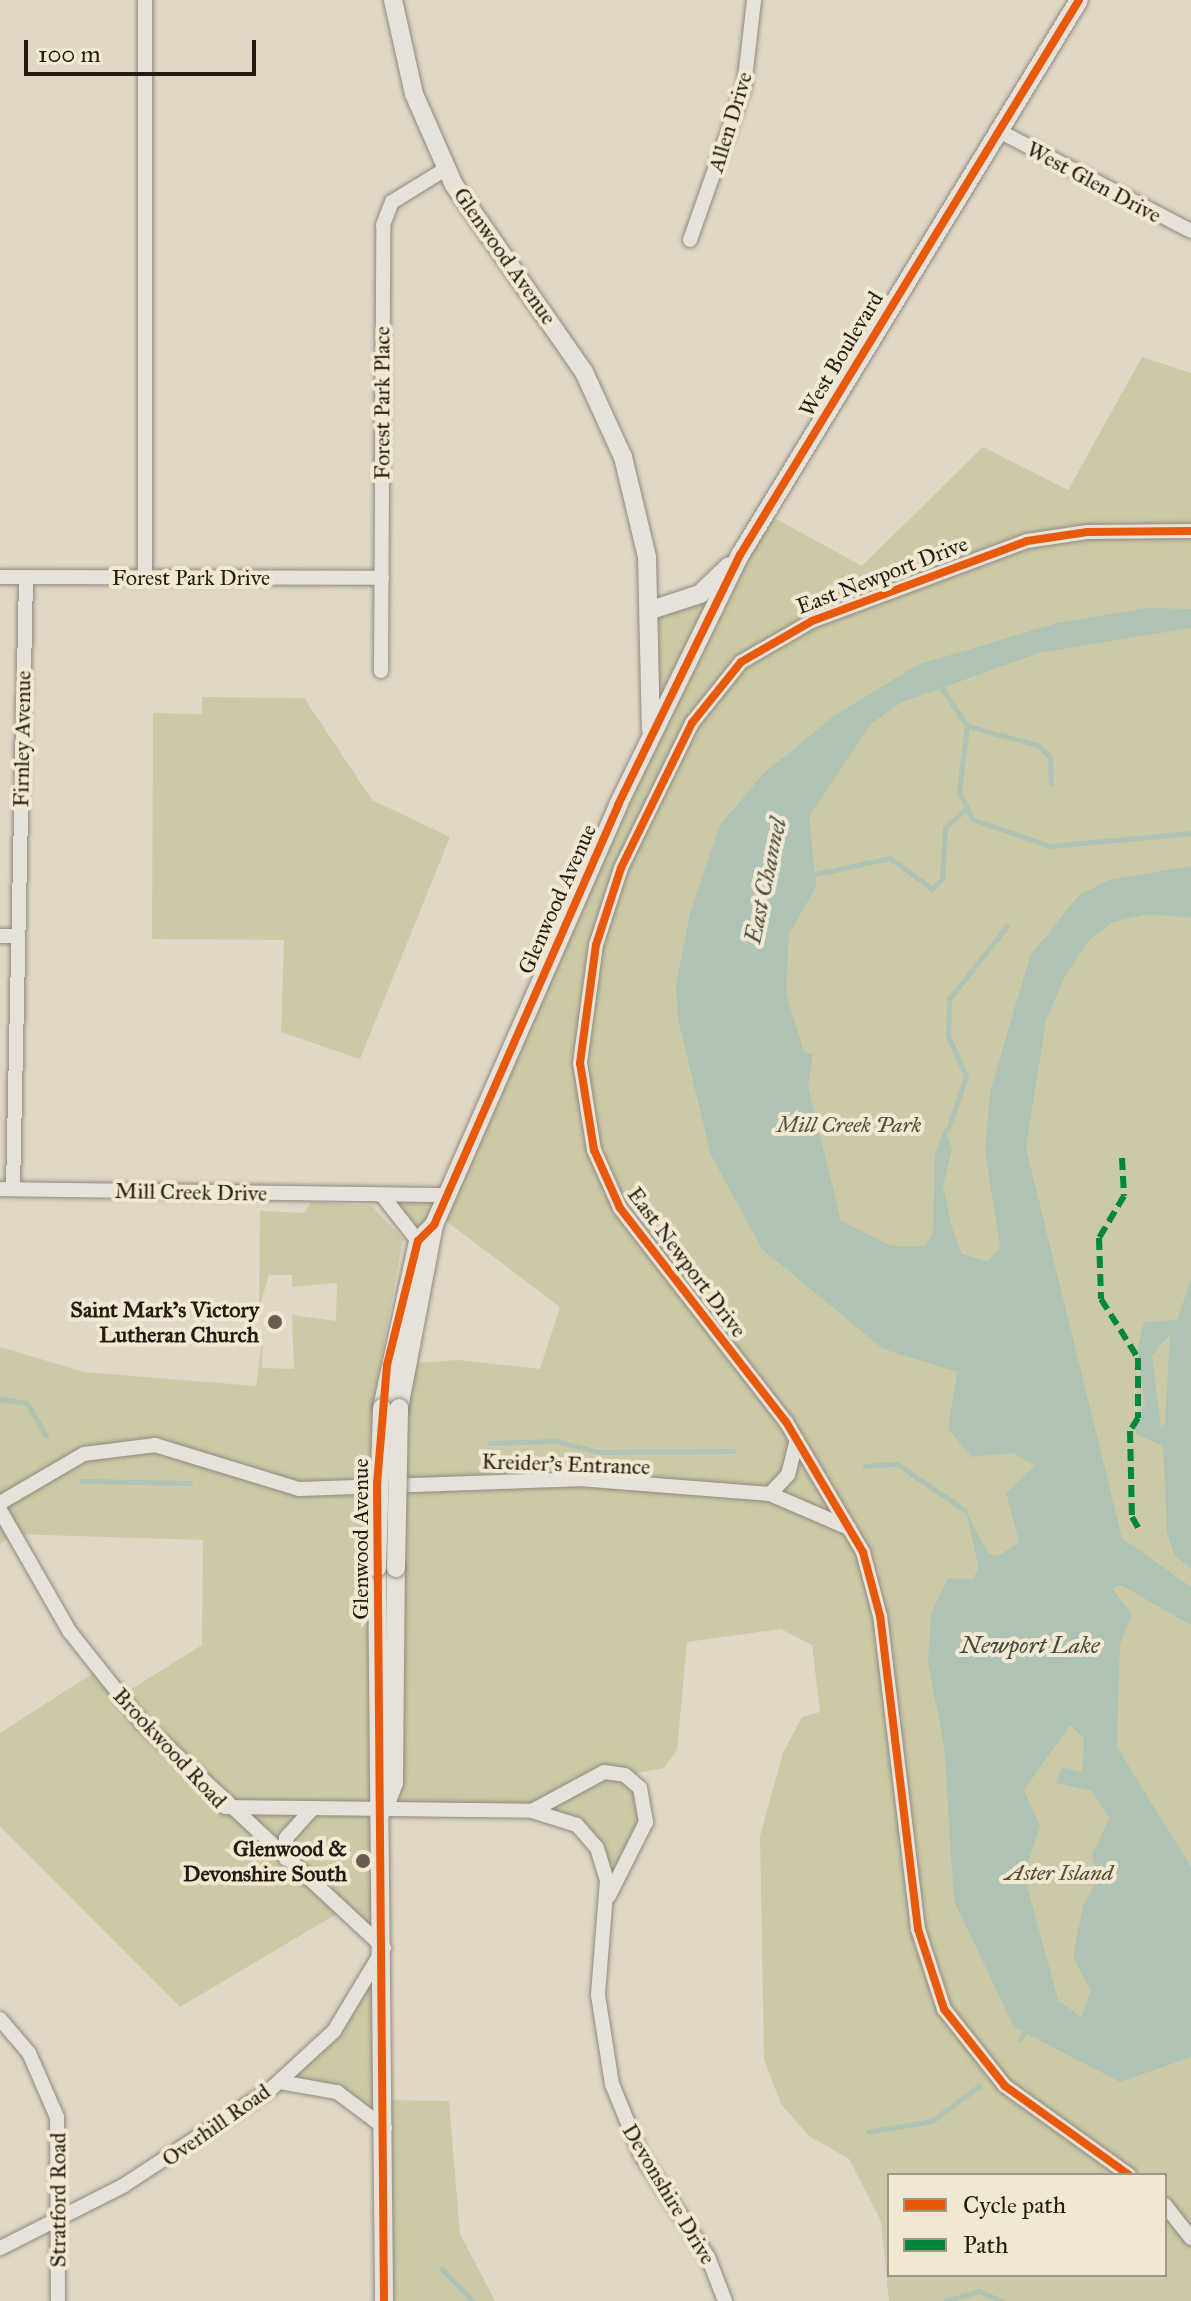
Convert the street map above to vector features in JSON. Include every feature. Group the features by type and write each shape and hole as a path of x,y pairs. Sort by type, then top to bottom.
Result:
{"street":[{"path":"145,0 145,577"},
{"name":"Glenwood Avenue","path":"390,1408 434,1225 651,736 651,610 638,508 605,411 447,168 414,94 393,0"},
{"name":"Allen Drive","path":"690,240 744,87 754,0"},
{"name":"West Boulevard","path":"651,736 740,555 1079,0"},
{"name":"West Glen Drive","path":"997,130 1191,231"},
{"name":"Forest Park Place","path":"381,671 383,225 392,202 447,168"},
{"name":"East Newport Drive","path":"1126,2173 986,2068 932,1981 918,1929 880,1616 853,1531 797,1440 631,1225 594,1150 582,1035 596,945 621,868 707,699 741,662 785,633 1027,541 1087,532 1191,531"},
{"name":"West Boulevard","path":"651,610 700,594 740,555"},
{"name":"Forest Park Drive","path":"0,577 382,578"},
{"name":"Firnley Avenue","path":"6,1189 17,936 26,577"},
{"path":"0,936 17,936"},
{"name":"Mill Creek Drive","path":"6,1189 446,1195"},
{"path":"382,1195 418,1241"},
{"name":"Glenwood Avenue","path":"384,2301 384,1809 377,1784 390,1408 418,1241 434,1225"},
{"path":"770,1494 788,1475 797,1440"},
{"name":"Kreider's Entrance","path":"0,1503 71,1459 126,1444 185,1451 253,1479 318,1491 540,1477 770,1494 853,1531"},
{"name":"Brookwood Road","path":"0,1510 98,1670 225,1807 384,1948"},
{"path":"0,1545 13,1534"},
{"name":"Devonshire Drive","path":"532,1811 604,1772 625,1775 640,1788 646,1822 608,1896 598,1995 612,2084 641,2155 698,2238 725,2301"},
{"name":"Devonshire Drive","path":"225,1807 532,1811 566,1819 588,1836 608,1896"},
{"path":"286,1859 286,1838 313,1808"},
{"name":"Overhill Road","path":"0,2248 61,2219 171,2158 280,2082 334,2031 384,1948"},
{"name":"Stratford Road","path":"0,2019 29,2053 53,2100 62,2152 58,2301"},
{"path":"280,2082 337,2092 385,2128"},
{"path":"1167,2208 1191,2238"}],"green space":[{"name":"Mill Creek Park","path":"1142,357 1191,373 1191,2301 889,2301 881,2221 849,2159 809,2136 781,2104 764,2059 760,1836 783,1753 802,1717 820,1712 812,1645 781,1629 687,1642 677,1750 664,1768 626,1775 648,1809 608,1896 604,1865 566,1819 384,1810 385,2100 449,2101 460,2234 495,2301 384,2301 385,2128 351,2101 280,2082 316,2050 384,1948 345,1909 180,2007 0,1826 0,1733 98,1670 120,1696 202,1645 203,1540 13,1534 0,1545 0,1347 84,1372 256,1386 263,1332 262,1368 294,1369 292,1315 336,1321 337,1283 292,1287 292,1275 269,1275 259,1308 260,1211 304,1213 312,1202 372,1206 403,1239 376,1387 384,1387 387,1365 458,1360 540,1369 560,1307 438,1215 418,1241 382,1195 446,1195 651,736 651,610 700,594 765,513 862,566 983,447 1068,490"},
{"path":"202,697 304,698 372,800 450,837 360,1059 281,1032 284,940 152,939 153,713 202,714"}],"water":[{"name":"Newport Lake","path":"1147,608 1191,609 1191,628 1039,653 900,703 871,724 809,817 816,887 789,934 786,994 804,1052 813,1054 808,1087 841,1221 891,1246 925,1246 933,1232 935,1154 945,1127 952,1150 943,1186 952,1228 962,1254 987,1261 1000,1248 985,1150 990,1092 1030,956 1079,895 1109,880 1191,866 1191,918 1148,914 1113,922 1089,940 1065,976 1046,1020 1026,1148 1122,1538 1191,1587 1191,1625 1121,1585 1112,1588 1132,1615 1120,1644 1117,1747 1191,1867 1191,2057 1120,2082 1014,2027 954,1901 944,1746 928,1662 931,1613 948,1578 972,1579 979,1569 966,1511 988,1553 998,1556 1019,1542 1006,1493 1035,1466 1013,1453 972,1457 948,1429 957,1372 883,1349 762,1249 711,1155 678,1019 676,984 690,913 720,825 763,774 834,716 917,665 1057,623","holes":["1070,1725 1084,1738 1082,1772 1062,1767 1056,1783 1092,1791 1109,1818 1092,1856 1098,1879 1083,1905 1073,1957 1091,1991 1081,2017 1058,2000 1024,1875 1040,1826 1024,1790"]},
{"path":"1191,1280 1191,1569 1174,1555 1167,1532 1163,1446 1133,1432 1145,1403 1137,1351 1144,1322 1177,1320","holes":["1170,1334 1165,1423 1161,1427 1152,1356"]}],"waterway":[{"path":"939,684 967,726 959,791 972,819 1049,846 1191,833"},
{"path":"967,726 1038,745 1050,757 1051,783"},
{"path":"815,874 890,858 932,889 942,879 945,828 964,810"},
{"path":"948,1129 966,1076 948,1036 949,999 1007,926"},
{"path":"0,1399 27,1403 46,1436"},
{"path":"489,1443 555,1441 598,1452 733,1451"},
{"path":"865,1466 897,1464 966,1511"},
{"path":"82,1481 190,1483"},
{"path":"1020,2039 1023,2034"},
{"path":"868,2132 932,2121 979,2086"},
{"path":"442,2269 473,2301"},
{"path":"946,2301 978,2291 1002,2301"}],"marked path":[{"path":"1122,1158 1124,1196 1099,1238 1101,1299 1138,1358 1138,1418 1130,1431 1132,1517 1140,1531"}],"cycle path":[{"path":"384,2301 377,1484 387,1365 418,1241 434,1225 618,805 740,555 1079,0"},
{"path":"1126,2173 1005,2086 944,2009 918,1929 880,1616 863,1552 786,1422 620,1208 594,1150 580,1063 596,945 621,868 692,723 741,662 812,621 1027,541 1087,532 1191,531"}],"place":[{"name":"Saint Mark's Victory Lutheran Church","path":"275,1322"},
{"name":"Glenwood & Devonshire South","path":"363,1861"}],"water label":[{"name":"East Channel","path":"766,881"}],"park label":[{"name":"Aster Island","path":"1059,1873"}]}
